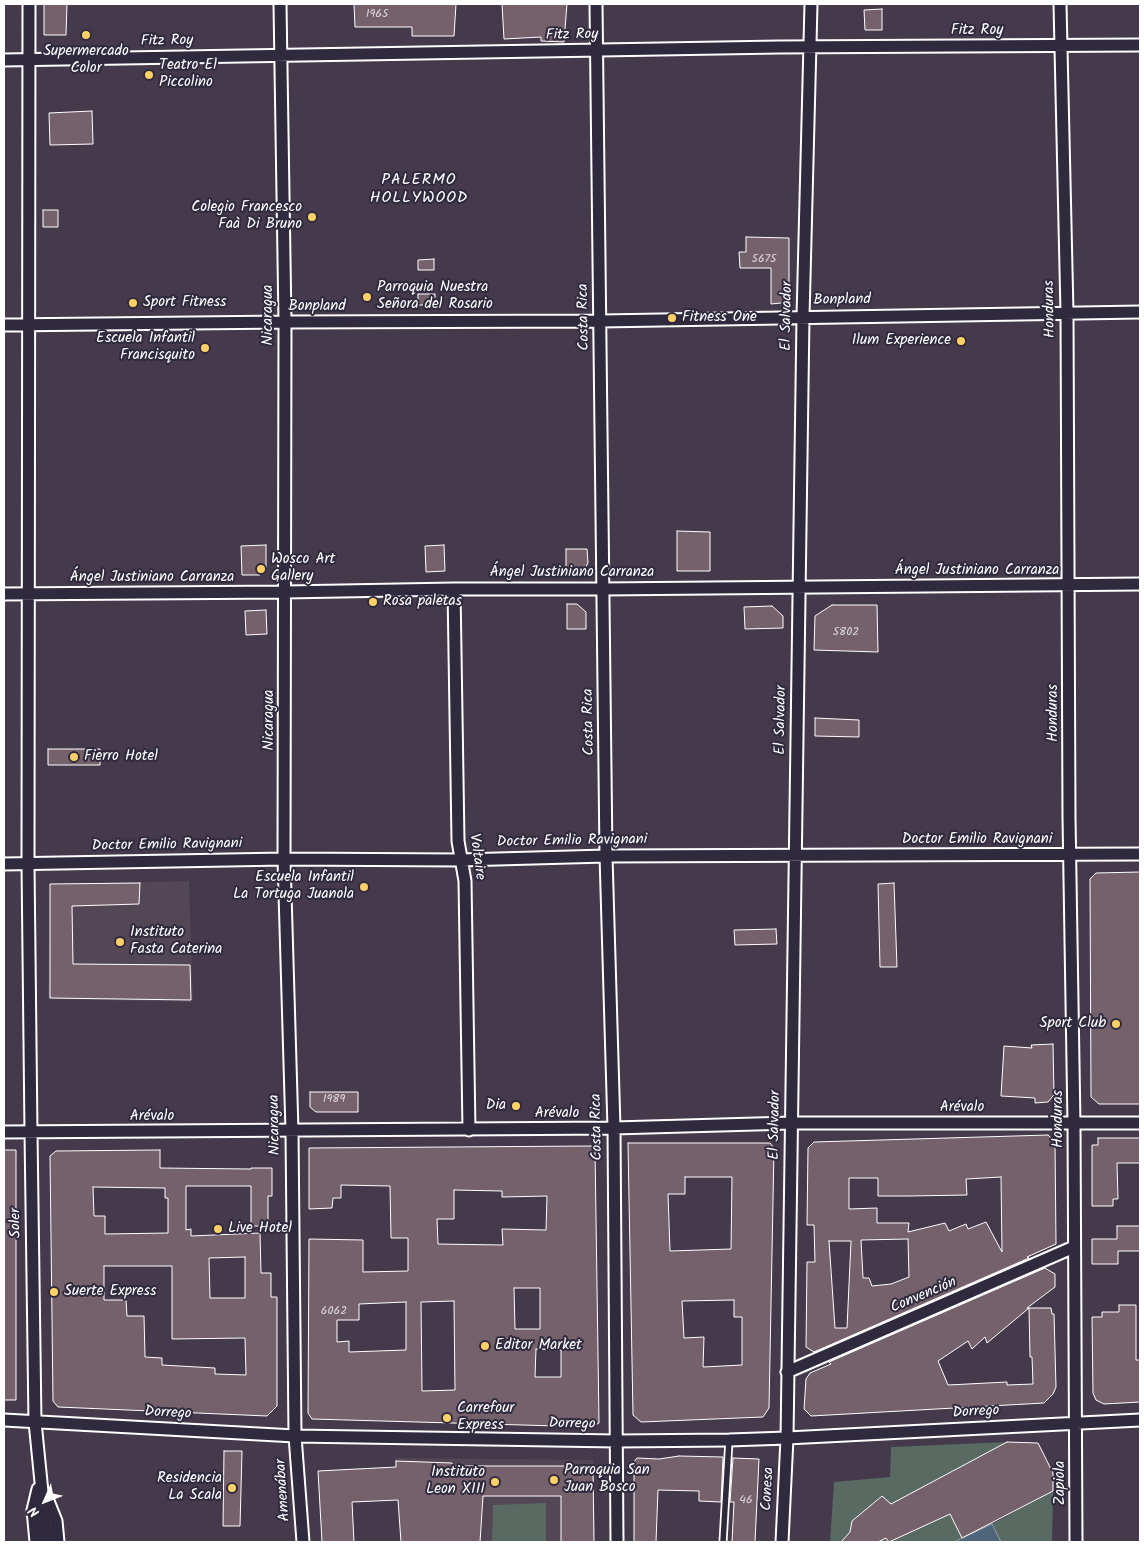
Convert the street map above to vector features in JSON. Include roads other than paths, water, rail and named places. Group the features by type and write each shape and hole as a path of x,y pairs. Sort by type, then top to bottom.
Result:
{"street":[{"name":"Soler","path":"29,4 28,864 35,1422 40,1480"},
{"name":"Nicaragua","path":"280,4 285,322 284,859 292,1131 295,1436"},
{"name":"Costa Rica","path":"596,4 606,856 614,1128 617,1542"},
{"name":"El Salvador","path":"787,1438 803,317 811,4"},
{"name":"Honduras","path":"1060,4 1067,313 1076,1423"},
{"name":"Fitz Roy","path":"4,60 597,50 1140,44"},
{"name":"Bonpland","path":"4,325 601,321 1140,312"},
{"name":"Ángel Justiniano Carranza","path":"4,594 285,592 454,588 603,589 1140,584"},
{"name":"Voltaire","path":"454,588 458,841 465,881 469,1130"},
{"name":"Doctor Emilio Ravignani","path":"4,864 284,859 461,860 606,856 1140,854"},
{"name":"Arévalo","path":"4,1132 469,1130 791,1123 1074,1124 1140,1122"},
{"name":"Convención","path":"787,1372 1074,1248"},
{"name":"Dorrego","path":"4,1420 295,1436 617,1441 787,1438 1140,1420"},
{"name":"Zapiola","path":"1076,1423 1076,1542"},
{"name":"Amenábar","path":"295,1436 303,1542"},
{"name":"Conesa","path":"782,1542 787,1438"},
{"path":"36,1542 33,1510 40,1480"},
{"path":"40,1480 47,1542"},
{"path":"40,1480 56,1521 58,1542"}],"lane":[{"path":"723,1542 729,1440"}],"water":[{"path":"992,1524 1001,1542 954,1542 962,1538"}],"place":[{"name":"Supermercado Color","path":"86,35"},
{"name":"Teatro El Piccolino","path":"149,75"},
{"name":"Colegio Francesco Faà Di Bruno","path":"312,217"},
{"name":"Parroquia Nuestra Señora del Rosario","path":"367,297"},
{"name":"Sport Fitness","path":"133,303"},
{"name":"Fitness One","path":"672,318"},
{"name":"Ilum Experience","path":"961,341"},
{"name":"Escuela Infantil Francisquito","path":"205,348"},
{"name":"Wosco Art Gallery","path":"261,569"},
{"name":"Rosa paletas","path":"373,602"},
{"name":"Fierro Hotel","path":"74,757"},
{"name":"Escuela Infantil La Tortuga Juanola","path":"364,887"},
{"name":"Instituto Fasta Caterina","path":"120,942"},
{"name":"Sport Club","path":"1116,1024"},
{"name":"Dia","path":"516,1106"},
{"name":"Live Hotel","path":"218,1229"},
{"name":"Suerte Express","path":"54,1292"},
{"name":"Editor Market","path":"485,1346"},
{"name":"Carrefour Express","path":"447,1418"},
{"name":"Parroquia San Juan Bosco","path":"554,1480"},
{"name":"Instituto Leon XIII","path":"495,1482"},
{"name":"Residencia La Scala","path":"232,1488"}],"district":[{"name":"PALERMO HOLLYWOOD","path":"419,190"}]}
